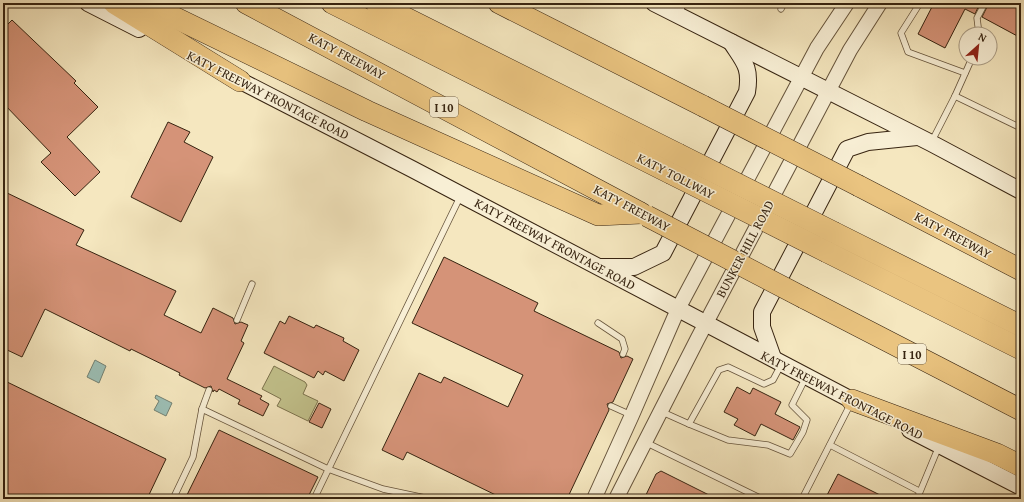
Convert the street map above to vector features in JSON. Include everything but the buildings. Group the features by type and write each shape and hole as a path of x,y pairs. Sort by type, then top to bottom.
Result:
{"highway":[{"path":"114,3 240,81"},
{"path":"145,3 367,111 598,215 644,214"},
{"name":"KATY FREEWAY","path":"246,3 644,214 1021,410"},
{"path":"257,3 280,20"},
{"name":"KATY TOLLWAY","path":"332,3 674,164 835,233 1021,326"},
{"name":"KATY TOLLWAY","path":"376,3 674,164 827,252 1021,349"},
{"name":"KATY FREEWAY","path":"499,3 1021,270"},
{"path":"852,400 997,454 1021,466"}],"main road":[{"name":"KATY FREEWAY FRONTAGE ROAD","path":"88,3 462,195 777,361 1021,487"},
{"path":"654,3 681,9 731,42 1021,191"},
{"path":"599,267 634,267 663,253 747,92 749,77 747,67 731,42"},
{"path":"777,361 762,327 762,312 847,149 863,143 924,140"}],"street":[{"path":"594,499 678,309 801,77 827,31 847,3"},
{"name":"BUNKER HILL ROAD","path":"616,499 660,411 828,91 865,24 880,3"}],"lane":[{"path":"781,9 784,3"},
{"path":"920,3 901,33 908,52 965,73"},
{"path":"978,26 977,18 985,3"},
{"path":"924,140 955,96 968,66"},
{"path":"955,96 1021,128"},
{"path":"314,499 462,195"},
{"path":"237,320 252,284"},
{"path":"598,323 622,339 625,349 623,354"},
{"path":"689,424 719,370 728,367 764,384 773,380 777,361"},
{"path":"660,411 728,440 768,445 790,454 803,432 807,420 792,405 806,376"},
{"path":"173,499 193,458 202,409 209,390"},
{"path":"802,499 852,400"},
{"path":"611,406 632,415"},
{"path":"202,409 328,469 383,489 430,499"},
{"path":"644,442 762,499"},
{"path":"830,445 919,491"},
{"path":"917,499 939,445"}],"green space":[{"path":"274,366 305,382 307,385 303,394 318,401 308,421 277,406 281,399 262,389"}],"water":[{"path":"95,360 106,366 99,383 87,377"},
{"path":"156,395 172,403 166,416 154,410 159,401 155,398"}]}
